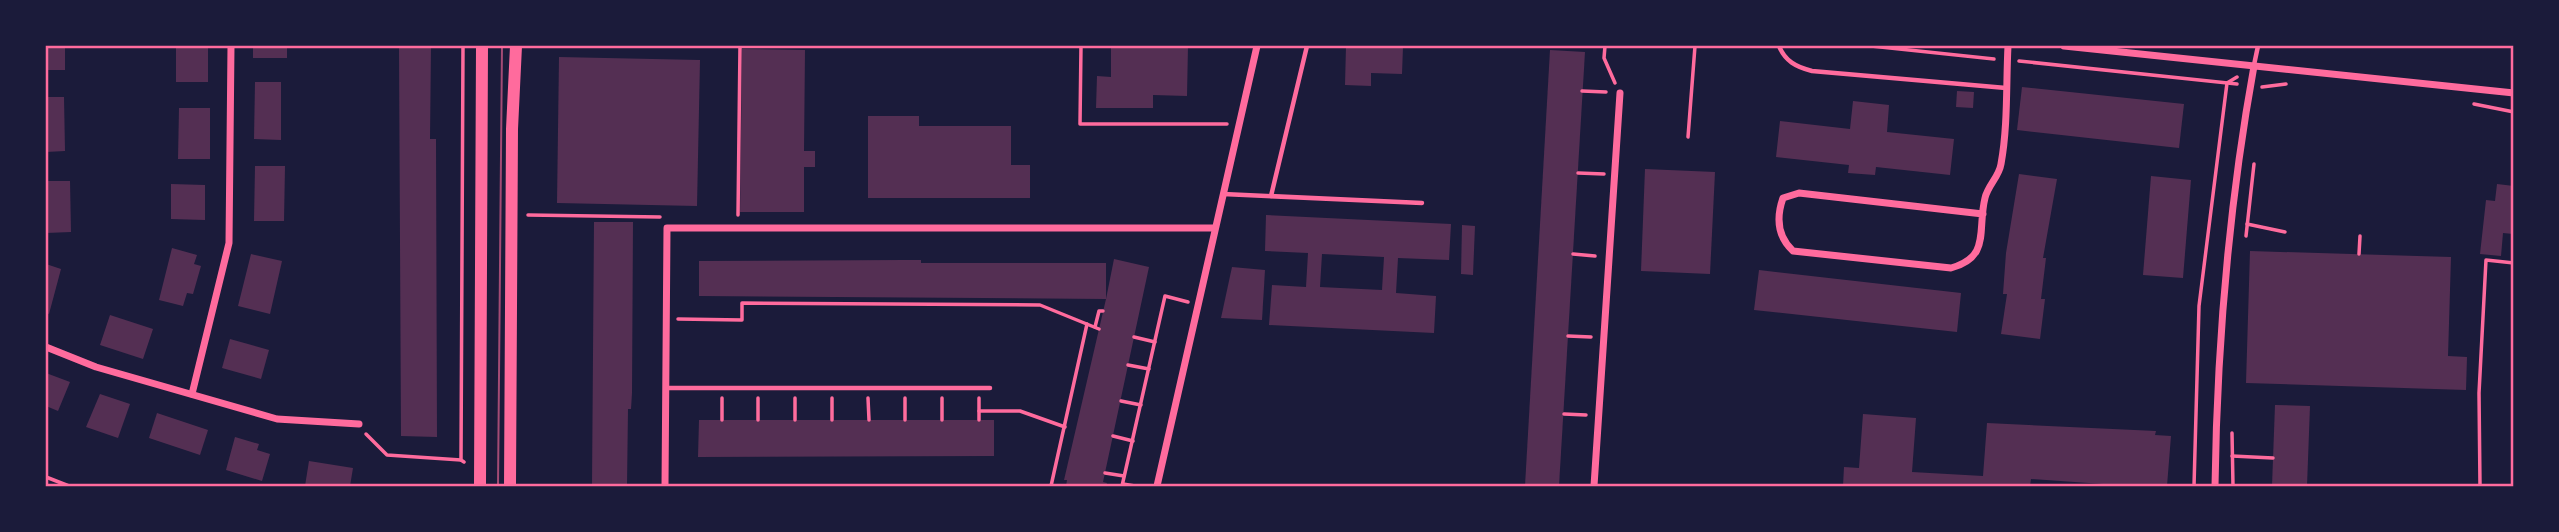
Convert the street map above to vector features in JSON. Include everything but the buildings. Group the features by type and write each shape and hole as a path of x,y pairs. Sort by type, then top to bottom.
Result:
{"main road":[{"path":"480,486 475,464 482,46"},
{"path":"510,486 511,214 516,46"}],"street":[{"path":"192,394 229,243 231,46"},
{"path":"1157,486 1257,46"},
{"path":"1983,214 1799,193 1783,198 1777,214 1782,241 1793,251 1951,268 1967,263 1976,254 1983,214 1985,198 2001,163 2008,46"},
{"path":"2064,46 2514,93"},
{"path":"2215,486 2216,422 2232,209 2254,66"},
{"path":"1594,486 1620,93"},
{"path":"665,486 667,228 1214,228"},
{"path":"46,347 96,367 277,419 359,424"}],"lane":[{"path":"1271,196 1307,46"},
{"path":"1779,46 1783,56 1797,68 1812,72 2006,88"},
{"path":"2254,66 2258,46"},
{"path":"1222,194 1422,203"},
{"path":"665,388 990,388"}],"path":[{"path":"461,460 463,46"},
{"path":"738,212 740,46"},
{"path":"1081,46 1080,124 1239,124"},
{"path":"1582,91 1620,93 1604,58 1605,46"},
{"path":"1688,137 1695,46"},
{"path":"1871,46 2229,83 2254,66 2266,87"},
{"path":"2194,486 2199,306 2229,83"},
{"path":"2474,104 2514,112"},
{"path":"2245,237 2256,153"},
{"path":"1578,173 1615,175"},
{"path":"511,214 666,217 667,228"},
{"path":"2247,224 2285,232"},
{"path":"2359,254 2360,236"},
{"path":"1573,254 1609,256"},
{"path":"2480,486 2479,393 2486,260 2514,263"},
{"path":"1135,486 1123,485 1166,296 1197,304"},
{"path":"666,319 742,320 742,303 1013,305 1040,306 1097,328 1099,311 1102,312"},
{"path":"1051,486 1087,324"},
{"path":"1568,336 1604,337"},
{"path":"1134,337 1155,342"},
{"path":"1128,365 1149,369"},
{"path":"722,387 723,420"},
{"path":"758,388 758,420"},
{"path":"795,388 795,420"},
{"path":"832,388 832,420"},
{"path":"868,388 869,420"},
{"path":"905,388 905,420"},
{"path":"942,388 942,420"},
{"path":"979,388 979,420"},
{"path":"1121,401 1141,405"},
{"path":"979,411 1020,411 1065,427"},
{"path":"1564,415 1599,416"},
{"path":"2232,423 2232,486"},
{"path":"359,424 374,444 387,455 461,460 475,464"},
{"path":"1113,436 1133,441"},
{"path":"2232,456 2273,458"},
{"path":"461,460 475,464"},
{"path":"1105,472 1125,477"},
{"path":"46,477 69,486"}],"tram line":[{"path":"498,486 502,46"}]}
